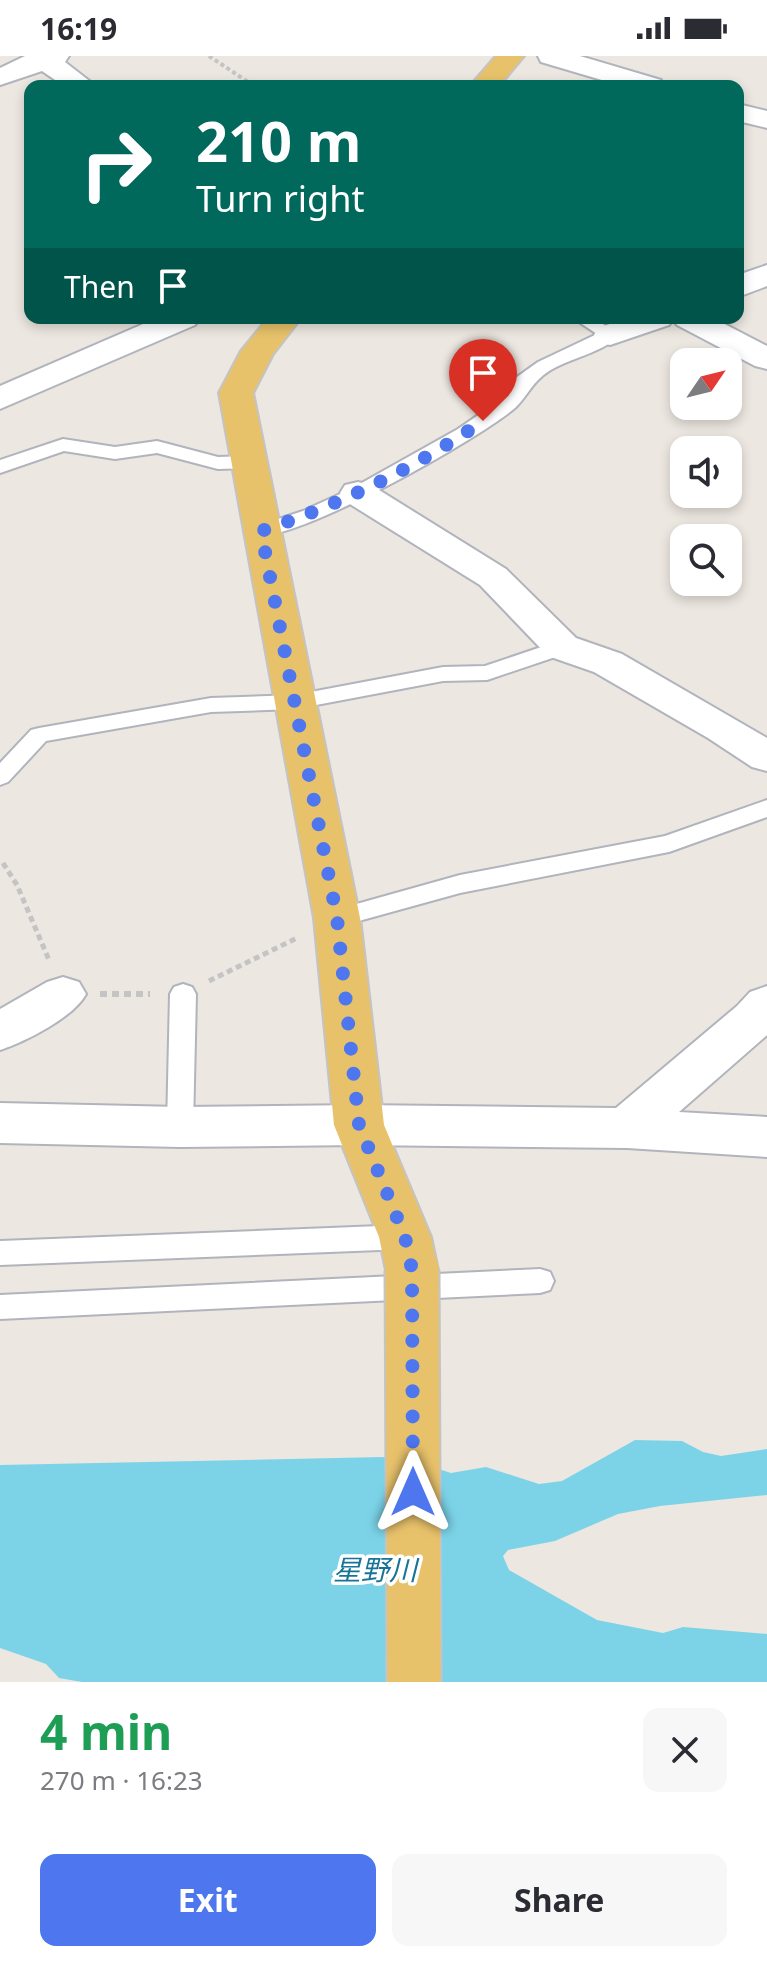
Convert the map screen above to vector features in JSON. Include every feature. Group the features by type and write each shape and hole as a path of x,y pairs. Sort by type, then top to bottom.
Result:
{"main road":[{"path":"489,80 511,56"},
{"path":"280,324 258,351 236,393 337,918 359,1125 408,1253 414,1682"}],"street":[{"path":"551,56 631,80"},
{"path":"0,77 47,58 74,80"},
{"path":"744,114 767,120"},
{"path":"0,399 170,324"},
{"path":"610,335 641,324"},
{"path":"700,324 767,359"},
{"path":"358,493 493,577 562,647 608,663 723,728 767,757"},
{"path":"0,1032 63,994"},
{"path":"627,1128 754,1019 767,1004"},
{"path":"0,1123 180,1127 359,1125 627,1128 767,1137"}],"lane":[{"path":"592,324 610,335"},
{"path":"261,531 310,515 358,493 465,433 510,402 524,381 544,366 610,335"},
{"path":"0,467 63,445 115,453 157,447 218,463 249,462"},
{"path":"0,777 39,735 211,705 295,702 443,674 487,673 562,647"},
{"path":"337,918 460,884 669,844 767,808"},
{"path":"180,1127 183,994"},
{"path":"0,1253 408,1253"},
{"path":"0,1307 540,1281"}],"path":[{"path":"209,56 245,80"},
{"path":"3,863 17,885 63,994 183,994 337,918"}],"water":[{"name":"星野川","path":"635,1440 682,1441 703,1452 721,1456 767,1449 767,1495 660,1506 618,1514 555,1541 508,1550 503,1556 509,1570 597,1620 663,1633 683,1627 767,1634 767,1682 82,1682 59,1678 46,1664 0,1648 0,1465 383,1457 417,1462 451,1473 486,1467 539,1484 562,1481"}],"route":[{"path":"413,1492 412,1270 405,1237 359,1125 337,918 261,531 310,515 358,493 483,421"}]}
